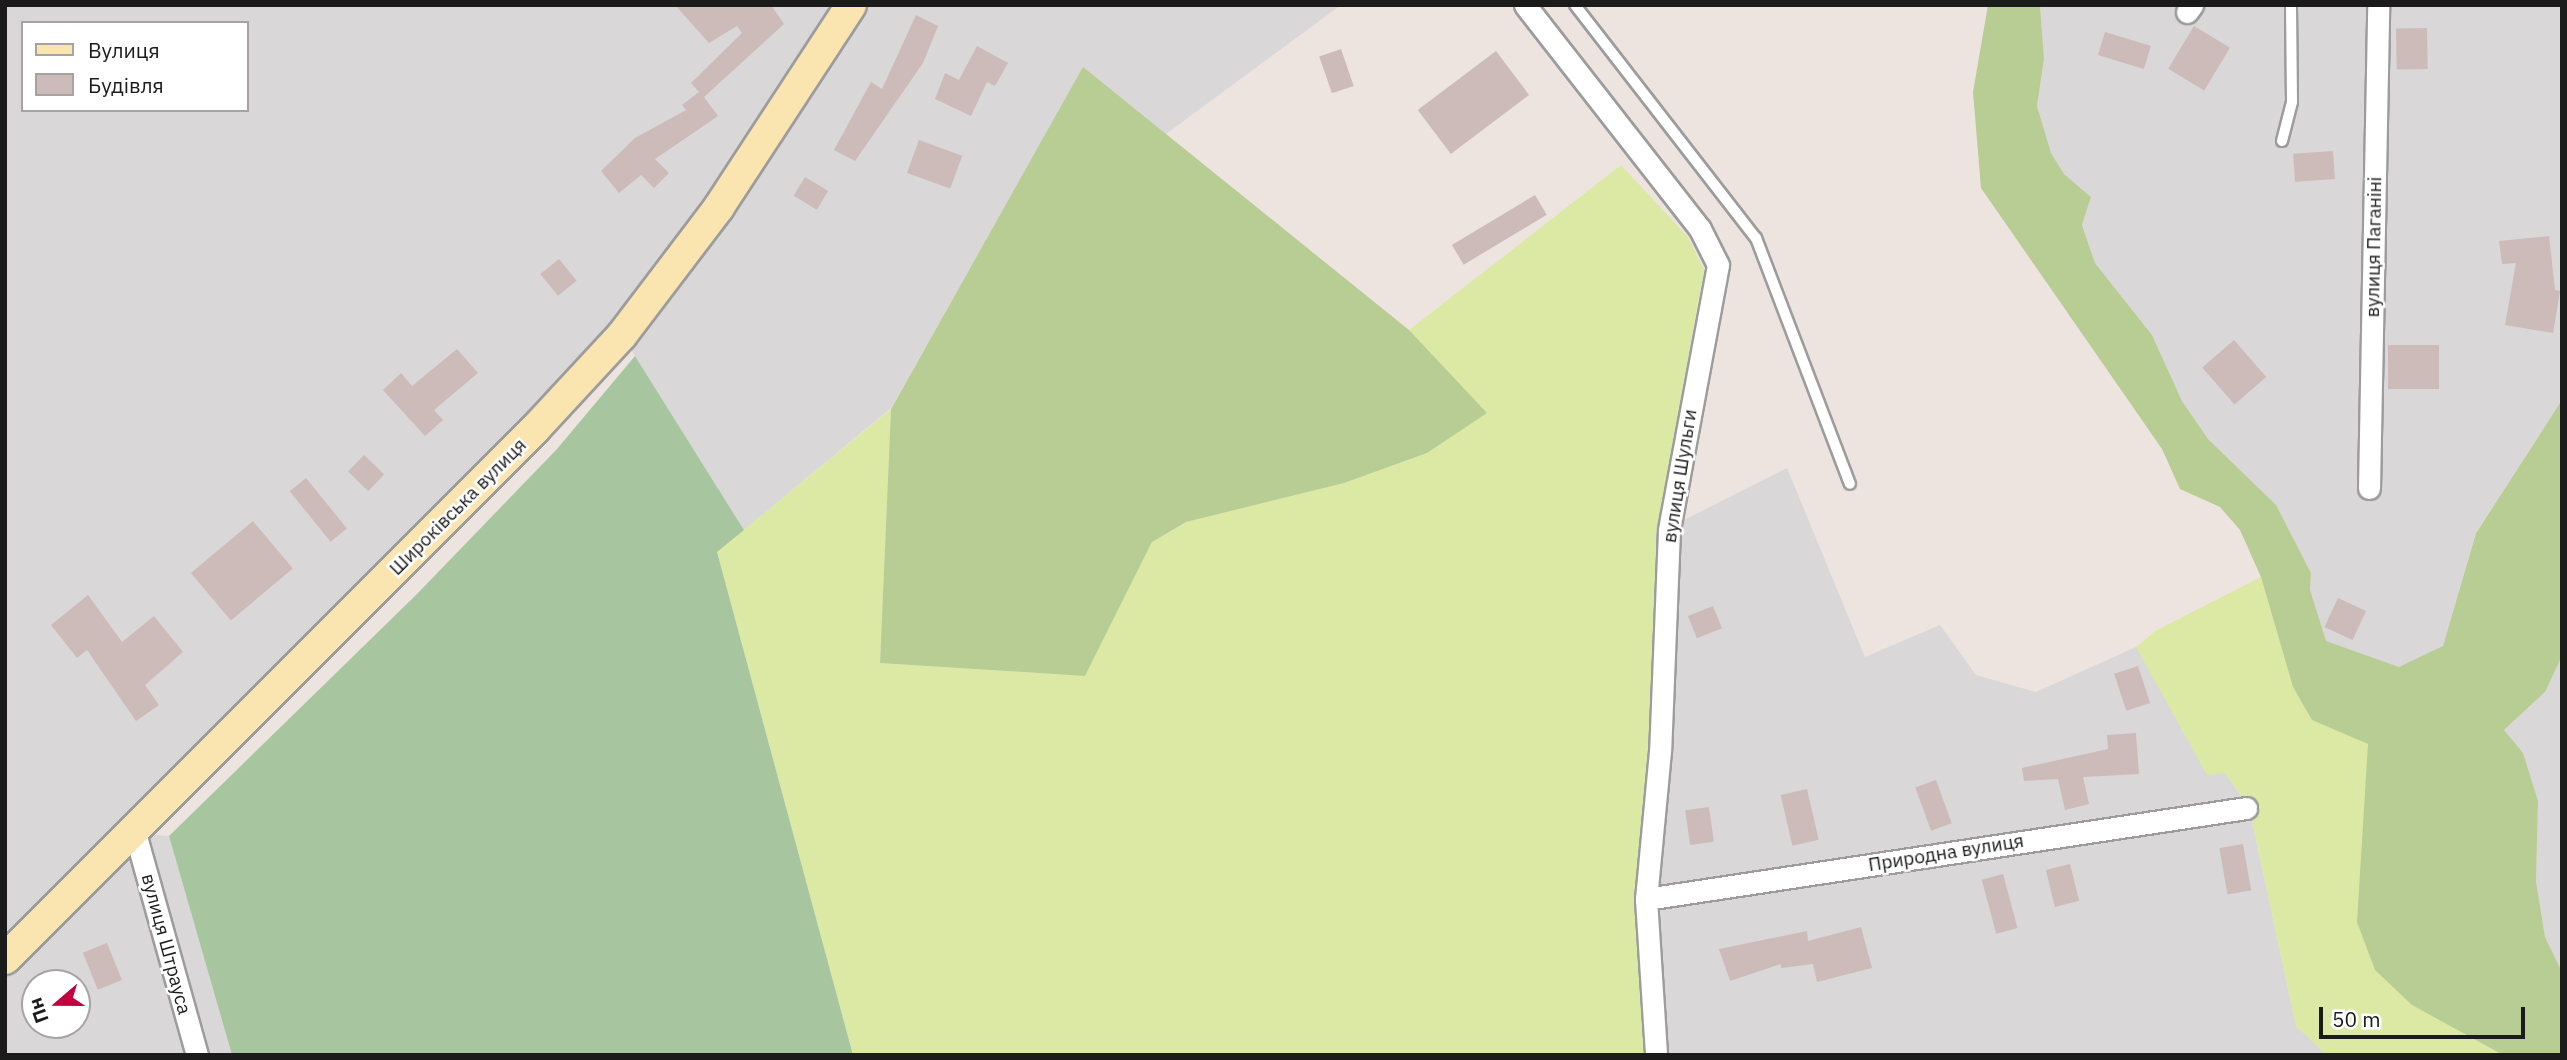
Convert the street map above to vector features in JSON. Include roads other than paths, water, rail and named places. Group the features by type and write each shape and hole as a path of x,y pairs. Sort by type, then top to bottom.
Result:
{"main road":[{"name":"Широківська вулиця","path":"5,959 135,833 535,429 622,335 719,207 851,5"}],"street":[{"name":"вулиця Шульги","path":"1525,5 1700,229 1718,265 1669,530 1660,751 1646,899 1656,1055"},
{"name":"вулиця Паганіні","path":"2369,488 2378,5"},
{"name":"Природна вулиця","path":"1646,899 2246,808"},
{"name":"вулиця Штрауса","path":"135,833 197,1055"}],"lane":[{"path":"1576,5 1756,238 1850,484"},
{"path":"2283,141 2292,102 2291,5"}]}
